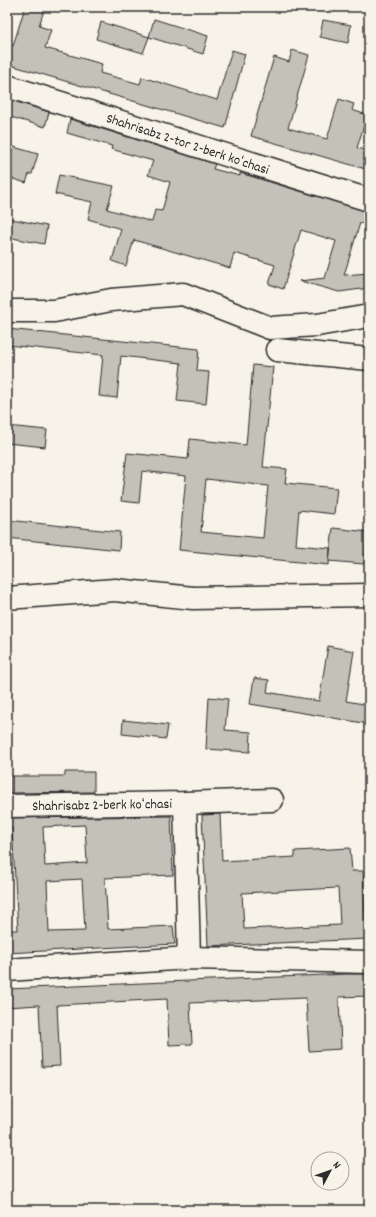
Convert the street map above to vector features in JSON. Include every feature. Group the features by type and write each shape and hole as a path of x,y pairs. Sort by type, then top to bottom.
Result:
{"street":[{"name":"Shahrisabz 2-tor 2-berk koʻchasi","path":"7,86 369,200"},
{"path":"7,311 54,311 111,300 183,294 270,328 317,325 369,316"},
{"path":"277,350 369,359"},
{"path":"7,598 115,590 193,598 369,595"},
{"path":"185,803 272,800"},
{"name":"Shahrisabz 2-berk koʻchasi","path":"7,806 185,803 188,958"},
{"path":"7,970 188,958 369,962"}],"building":[{"path":"25,7 45,7 39,26 51,30 45,48 102,64 100,73 140,84 142,77 217,100 232,50 245,54 225,128 7,64 7,45 13,46"},
{"path":"154,19 208,36 203,54 149,37"},
{"path":"323,20 351,25 348,43 320,37"},
{"path":"101,22 149,37 143,53 96,39"},
{"path":"292,50 309,55 288,128 327,139 339,99 354,104 352,110 367,115 357,148 369,151 369,170 251,136 274,57 289,62"},
{"path":"7,99 49,112 45,127 7,116"},
{"path":"70,119 215,164 213,169 240,176 240,173 369,212 369,226 360,223 344,275 369,273 369,288 339,292 300,281 325,278 336,241 301,230 283,289 269,284 275,265 234,253 230,268 134,240 126,266 112,261 121,229 88,219 92,202 55,194 59,175 114,186 107,209 152,222 155,210 162,211 170,182 148,175 153,161 111,149 112,146 67,133"},
{"path":"7,145 38,154 32,174 29,174 26,183 7,177"},
{"path":"7,218 47,226 44,244 7,237"},
{"path":"7,329 199,349 197,371 209,372 206,404 177,401 181,363 121,356 117,398 99,396 103,355 7,345"},
{"path":"253,365 273,367 263,467 287,469 285,483 337,488 334,514 299,510 296,545 330,548 329,565 179,550 186,476 142,471 139,503 121,501 127,453 188,459 190,439 246,445","holes":["206,479 268,486 263,538 201,532"]},
{"path":"7,426 47,430 45,447 7,443"},
{"path":"7,520 120,532 119,550 7,538"},
{"path":"333,528 368,532 364,564 329,561"},
{"path":"328,646 354,651 346,701 369,705 369,724 250,704 254,678 269,680 267,692 319,701"},
{"path":"209,697 228,699 225,730 251,732 250,752 206,749"},
{"path":"123,720 168,725 166,739 122,734"},
{"path":"65,772 94,772 94,792 10,793 10,776 65,776"},
{"path":"220,814 222,861 295,857 295,851 350,848 352,871 363,871 365,920 369,919 369,939 208,946 202,815","holes":["338,888 340,925 244,929 242,893"]},
{"path":"171,816 173,875 105,878 108,929 173,926 175,944 7,953 7,930 18,930 12,828 7,828 7,818","holes":["85,825 87,863 45,866 43,827","82,879 85,931 49,932 47,881"]},
{"path":"369,974 369,996 339,997 341,1049 309,1051 306,998 190,1003 192,1044 169,1045 167,999 57,1005 60,1066 42,1067 39,1005 7,1007 7,989"}]}
